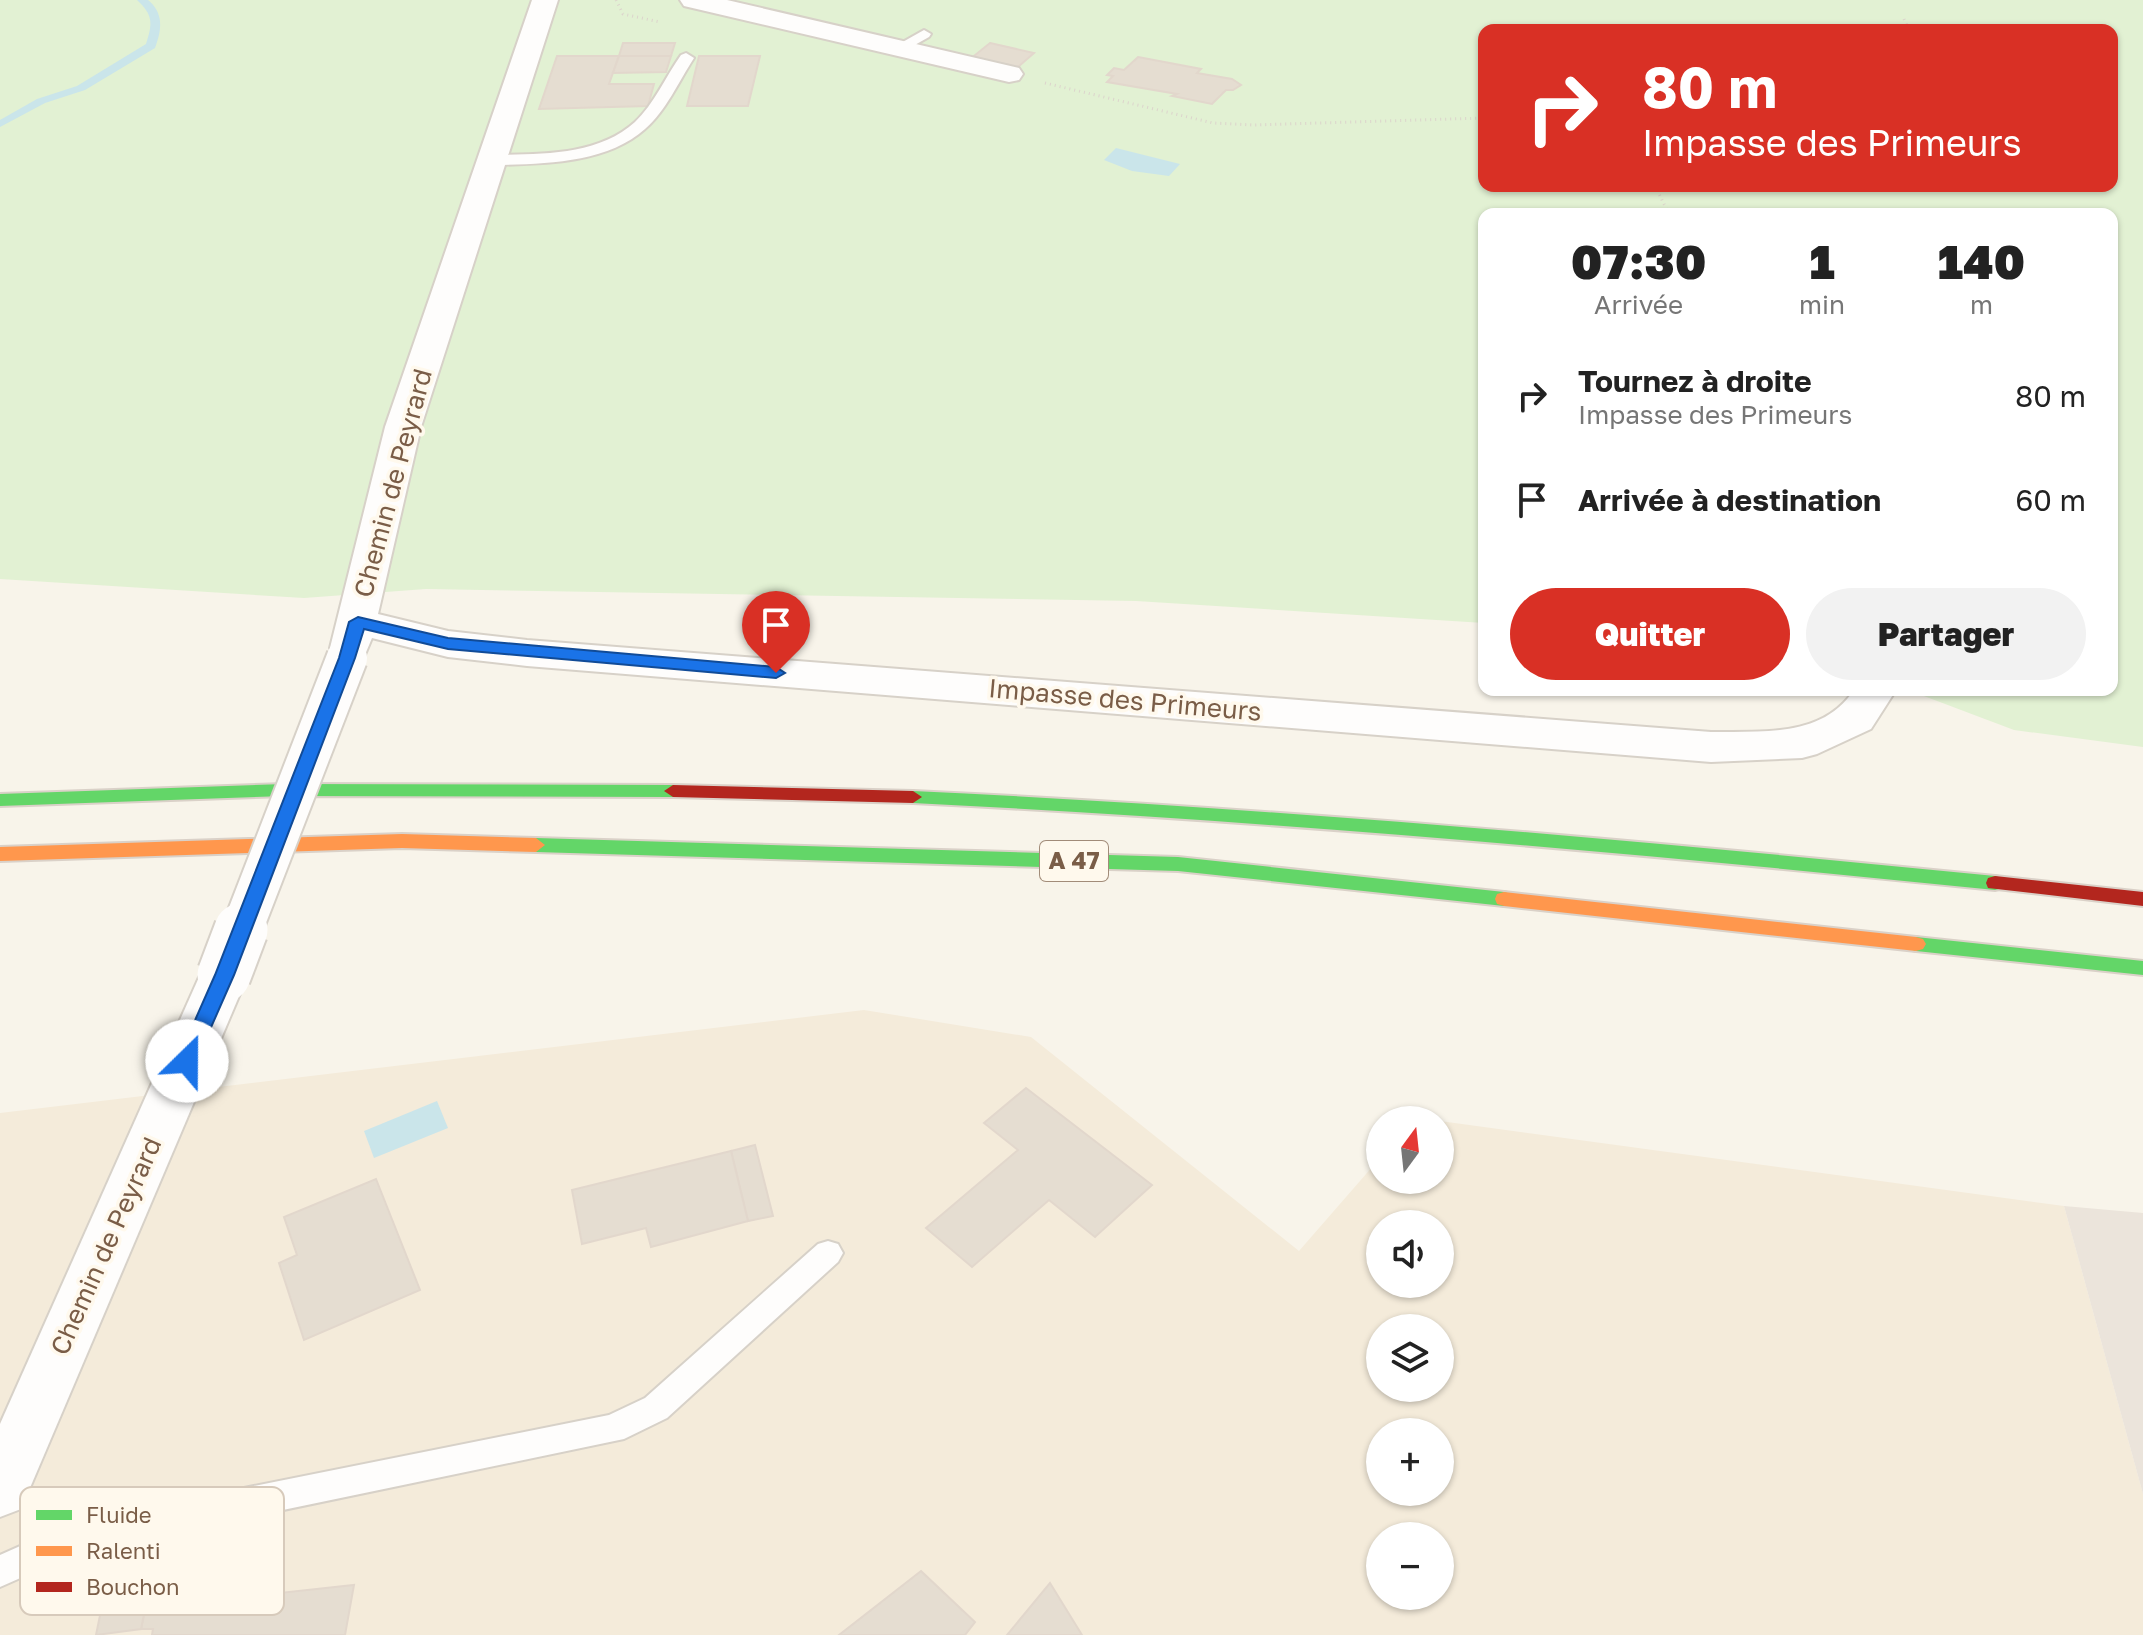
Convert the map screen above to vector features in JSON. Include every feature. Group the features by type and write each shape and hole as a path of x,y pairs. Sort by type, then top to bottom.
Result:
{"highway":[{"name":"A 47","path":"0,800 144,793 653,791 1130,808 1762,858 2143,899"},
{"name":"A 47","path":"0,854 402,841 1178,864 2143,968"}],"street":[{"name":"Chemin de Peyrard","path":"0,1490 224,975 352,640 403,427 545,0"},
{"path":"693,0 1009,74"},
{"name":"Impasse des Primeurs","path":"352,640 448,644 527,653 1711,747 1802,744 1856,719 1871,696"}],"lane":[{"path":"899,48 924,34"},
{"path":"492,160 570,155 619,139 648,118 686,58"},
{"path":"284,1496 613,1429 656,1408 828,1253"},
{"path":"0,1571 20,1562"}],"path":[{"path":"1904,19 1906,24"},
{"path":"1009,74 1213,123 1253,125 1478,118"}],"shaded area":[{"path":"864,1010 1031,1037 1299,1251 1366,1174 1366,1194 1454,1194 1454,1123 2064,1206 2143,1494 2143,1635 0,1635 0,1113"},
{"path":"2064,1206 2143,1213 2143,1494"}],"green space":[{"path":"0,0 2143,0 2143,747 2014,730 1924,696 2118,696 2118,208 1478,208 1478,623 1136,601 426,589 304,598 0,579"}],"water":[{"path":"1116,148 1180,164 1169,176 1132,171 1104,160"},
{"path":"437,1101 448,1128 374,1158 364,1131"}],"building":[{"path":"623,43 675,43 671,56 619,56"},
{"path":"990,43 1034,53 1018,67 982,59 978,62 969,60"},
{"path":"557,56 619,56 609,84 654,84 648,106 539,109"},
{"path":"619,56 671,56 666,72 613,73"},
{"path":"699,56 760,56 748,106 687,106"},
{"path":"1138,57 1201,69 1197,73 1232,79 1241,85 1226,90 1212,104 1172,96 1177,94 1107,82 1113,76 1107,75 1114,68 1124,70"},
{"path":"1026,1088 1152,1185 1095,1237 1049,1200 972,1267 926,1228 1018,1150 984,1123"},
{"path":"755,1145 773,1216 748,1221 731,1151"},
{"path":"731,1151 748,1221 651,1247 646,1228 582,1244 572,1190"},
{"path":"376,1179 420,1290 304,1340 279,1263 297,1255 284,1217"},
{"path":"921,1571 975,1622 965,1635 839,1635"},
{"path":"1050,1583 1082,1635 1007,1635"},
{"path":"354,1585 345,1635 152,1635 153,1629 141,1629 144,1615 284,1615 284,1593"},
{"path":"100,1615 144,1615 141,1629 96,1635"}],"waterway":[{"path":"0,124 41,101 81,88 151,46 156,29 153,9 142,0"}],"traffic: fast":[{"path":"0,800 285,790 673,791"},
{"path":"913,797 1320,821 1995,883"},
{"path":"536,845 1178,864 1504,899"},
{"path":"1916,944 2143,968"}],"traffic: slow":[{"path":"0,854 402,841 536,845"},
{"path":"1504,899 1916,944"}],"traffic: jam":[{"path":"673,791 913,797"},
{"path":"1995,883 2143,899"}],"route":[{"path":"187,1061 224,975 347,658 358,622 448,644 776,673"}]}
